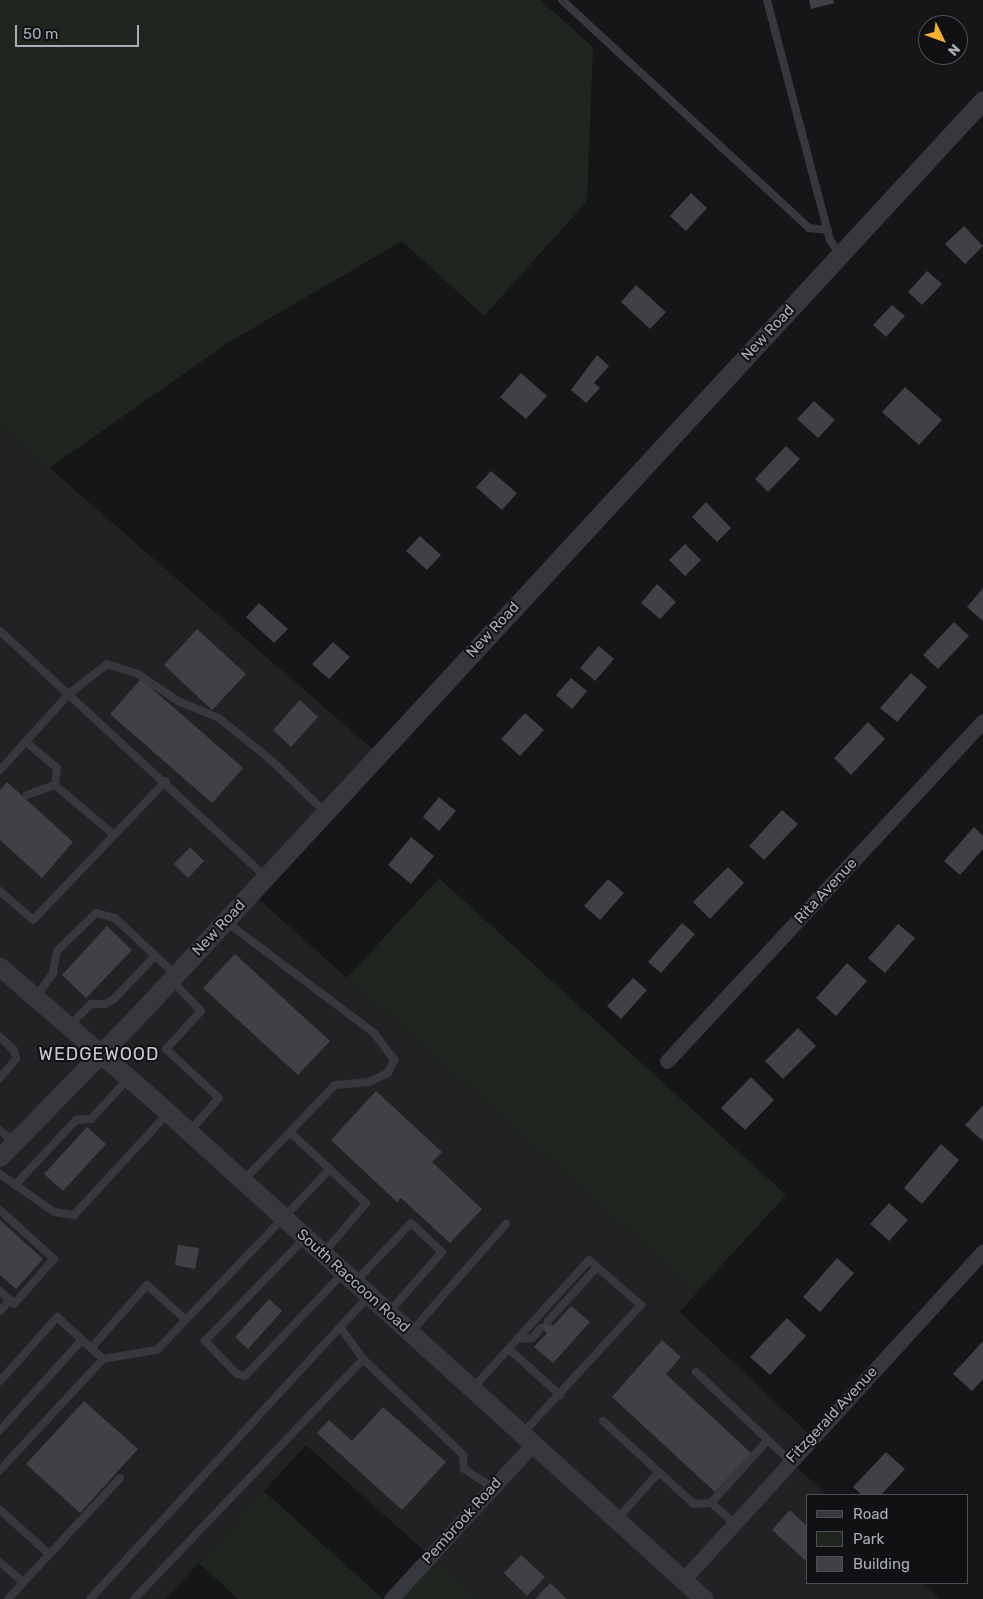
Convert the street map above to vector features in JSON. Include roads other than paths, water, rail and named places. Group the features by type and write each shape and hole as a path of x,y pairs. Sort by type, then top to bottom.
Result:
{"street":[{"name":"New Road","path":"0,1157 7,1136 99,1054 173,977 983,100"},
{"name":"Rita Avenue","path":"667,1061 983,721"},
{"name":"South Raccoon Road","path":"0,967 243,1181 704,1599"},
{"name":"Fitzgerald Avenue","path":"683,1580 733,1522 983,1252"},
{"name":"Pembrook Road","path":"392,1599 492,1487 528,1439"}],"lane":[{"path":"562,0 809,228 828,230"},
{"path":"767,0 828,230 840,255"},
{"path":"0,631 166,781 266,877"},
{"path":"0,770 69,694 107,664 125,668 178,701 219,718 271,760 325,812"},
{"path":"26,742 57,768 54,785"},
{"path":"0,891 33,920 166,781"},
{"path":"27,796 54,785"},
{"path":"54,785 114,835"},
{"path":"34,998 53,973 57,951 96,913 115,918 155,956 201,1011 166,1049 219,1098 188,1132"},
{"path":"225,920 374,1033 394,1060 388,1073 370,1082 335,1085 243,1181"},
{"path":"68,1027 90,1004 105,1004 114,999 155,956"},
{"path":"0,1037 14,1050 16,1059 0,1078"},
{"path":"15,1185 76,1120 90,1119 128,1078"},
{"path":"0,1174 54,1212 74,1215 168,1114"},
{"path":"290,1132 366,1203 323,1254"},
{"path":"0,1470 103,1359 157,1350 330,1168"},
{"path":"0,1210 54,1259 14,1304 0,1291"},
{"path":"0,1284 15,1298 48,1260 8,1224 8,1217"},
{"path":"305,1238 205,1341 237,1374 244,1376 411,1223 442,1252 388,1313"},
{"path":"410,1333 506,1224"},
{"path":"472,1389 589,1260 641,1305 560,1395 528,1439"},
{"path":"548,1321 598,1267"},
{"path":"91,1348 147,1285 186,1320"},
{"path":"90,1599 369,1296"},
{"path":"0,1311 10,1300"},
{"path":"0,1381 57,1317 103,1359"},
{"path":"340,1327 364,1359 463,1455 464,1470 492,1487"},
{"path":"517,1339 532,1338 541,1328"},
{"path":"0,1430 82,1340"},
{"path":"509,1348 560,1395"},
{"path":"134,1599 364,1359"},
{"path":"696,1372 790,1461"},
{"path":"603,1421 694,1504 711,1503 733,1522"},
{"path":"711,1503 768,1440"},
{"path":"616,1520 659,1472"},
{"path":"8,1599 120,1478"},
{"path":"0,1510 49,1554"},
{"path":"0,1562 23,1582"}],"district":[{"name":"WEDGEWOOD","path":"99,1054"}]}
